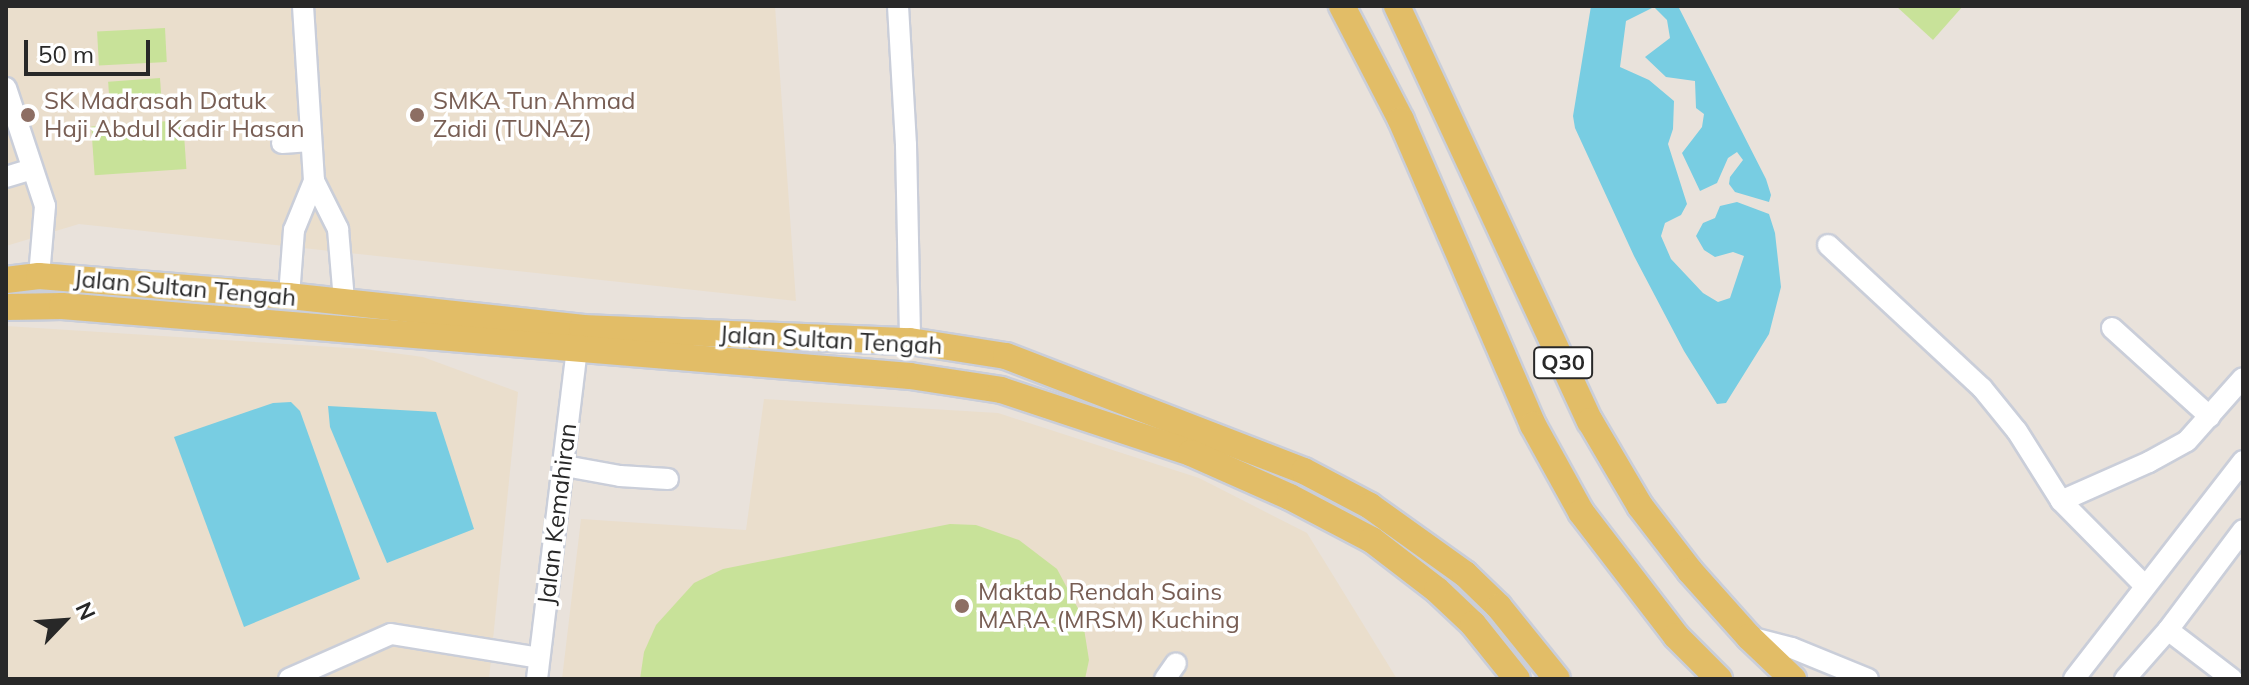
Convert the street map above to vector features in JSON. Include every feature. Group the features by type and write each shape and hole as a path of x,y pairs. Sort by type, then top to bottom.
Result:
{"main road":[{"name":"Q30","path":"1342,6 1401,120 1533,425 1581,512 1676,636 1719,679"},
{"name":"Q30","path":"1397,6 1590,421 1640,506 1690,571 1749,637 1793,679"},
{"name":"Jalan Sultan Tengah","path":"6,280 39,276 289,296 582,328 910,341 1006,356 1052,371 1343,490 1426,543 1465,574 1499,607 1557,679"},
{"name":"Jalan Sultan Tengah","path":"6,307 62,306 910,376 1001,390 1191,453 1290,497 1372,540 1437,590 1473,624 1517,679"}],"street":[{"path":"303,6 314,181 338,229 344,301"},
{"path":"898,6 906,145 910,341"},
{"path":"6,88 45,206 39,276"},
{"path":"282,143 311,141"},
{"path":"6,177 32,169"},
{"path":"289,296 294,230 314,181"},
{"path":"1828,245 1982,388 2017,431 2061,501 2144,585"},
{"path":"2112,328 2210,417"},
{"name":"Jalan Kemahiran","path":"538,669 577,349"},
{"path":"2061,501 2149,462 2187,441 2243,378"},
{"path":"2083,676 2144,585 2243,461"},
{"path":"565,466 620,476 668,479"},
{"path":"2125,679 2168,630 2243,530"},
{"path":"2168,630 2232,679"},
{"path":"289,679 391,634 538,669"},
{"path":"1749,637 1792,648 1868,679"}],"shaded area":[{"name":"SMKA Tun Ahmad Zaidi (TUNAZ)","path":"6,6 775,6 796,301 79,224 6,246"},
{"path":"6,326 364,349 423,357 518,392 489,679 6,679"},
{"name":"Maktab Rendah Sains MARA (MRSM) Kuching","path":"764,399 998,413 1199,478 1307,533 1397,679 562,679 581,519 746,530"}],"green space":[{"path":"1896,6 1963,6 1933,40"},
{"path":"165,28 167,62 99,66 97,32"},
{"path":"160,78 162,106 110,110 108,82"},
{"path":"183,120 186,169 95,175 91,126"},
{"path":"950,524 976,525 1019,540 1057,569 1082,616 1089,660 1085,679 640,679 644,652 656,625 694,583 723,569"}],"water":[{"path":"1591,6 1678,6 1766,179 1771,195 1769,202 1735,192 1729,184 1730,177 1743,160 1737,152 1728,158 1717,183 1700,191 1682,153 1702,127 1704,114 1696,108 1695,81 1666,77 1645,57 1670,38 1667,20 1654,7 1626,21 1620,67 1649,80 1674,101 1673,129 1668,144 1687,204 1681,215 1665,223 1661,236 1671,259 1703,293 1718,302 1730,298 1744,256 1733,252 1715,257 1704,250 1696,236 1703,223 1715,218 1720,206 1737,202 1769,214 1775,233 1781,287 1769,334 1726,403 1717,404 1684,351 1634,256 1575,128 1573,116"},
{"path":"291,402 300,411 360,579 244,627 174,437 273,403"},
{"path":"328,406 436,412 474,529 387,563 330,427"}],"place":[{"name":"SK Madrasah Datuk Haji Abdul Kadir Hasan","path":"28,115"},
{"name":"SMKA Tun Ahmad Zaidi (TUNAZ)","path":"417,115"},
{"name":"Maktab Rendah Sains MARA (MRSM) Kuching","path":"962,606"}]}
